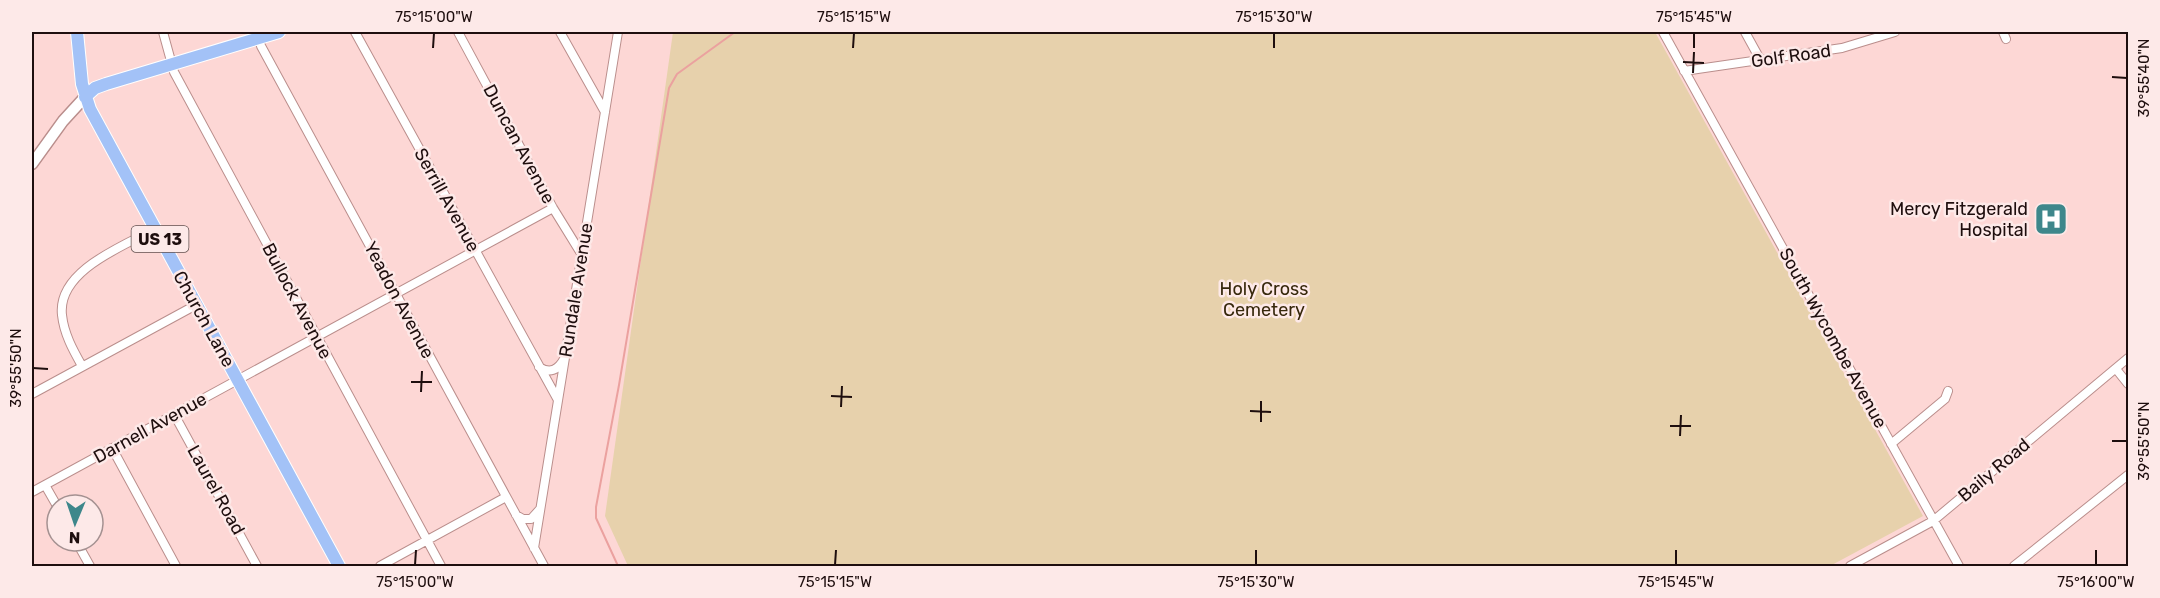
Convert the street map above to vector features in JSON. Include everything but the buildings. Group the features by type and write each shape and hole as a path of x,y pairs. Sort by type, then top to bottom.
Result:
{"main road":[{"name":"Church Lane","path":"77,32 85,97 154,229 339,567"},
{"path":"85,97 95,88 173,65 258,35 279,32"}],"street":[{"name":"Bullock Avenue","path":"163,32 177,79 441,567"},
{"name":"Serrill Avenue","path":"355,32 558,400"},
{"name":"Duncan Avenue","path":"458,32 553,208 582,255"},
{"path":"560,32 605,112"},
{"name":"Rundale Avenue","path":"534,548 618,32"},
{"name":"South Wycombe Avenue","path":"1663,32 1959,567"},
{"path":"1744,32 1761,61"},
{"name":"Golf Road","path":"1684,71 1842,48 1895,32"},
{"name":"Yeadon Avenue","path":"258,35 267,56 544,567"},
{"path":"32,164 63,121 85,97"},
{"name":"Darnell Avenue","path":"32,492 553,208"},
{"path":"82,366 68,341 61,313 66,292 78,274 93,262 154,229"},
{"path":"32,394 196,305"},
{"name":"Baily Road","path":"1850,567 1933,520 2128,358"},
{"path":"539,367 553,371 565,359"},
{"path":"2116,369 2128,384"},
{"path":"1892,444 1945,399 1948,391"},
{"name":"Laurel Road","path":"174,414 257,567"},
{"path":"112,448 176,567"},
{"path":"2014,567 2128,475"},
{"path":"45,485 50,493"},
{"path":"380,567 506,497"},
{"path":"514,512 520,518 531,519 540,509"},
{"path":"82,553 90,567"}],"green space":[{"name":"Holy Cross Cemetery","path":"673,32 1655,32 1923,516 1830,566 628,566 605,516"}],"waterway":[{"path":"618,566 596,518 596,507 669,88 677,74 735,32"}],"place":[{"name":"Mercy Fitzgerald Hospital","path":"2051,219"}]}
